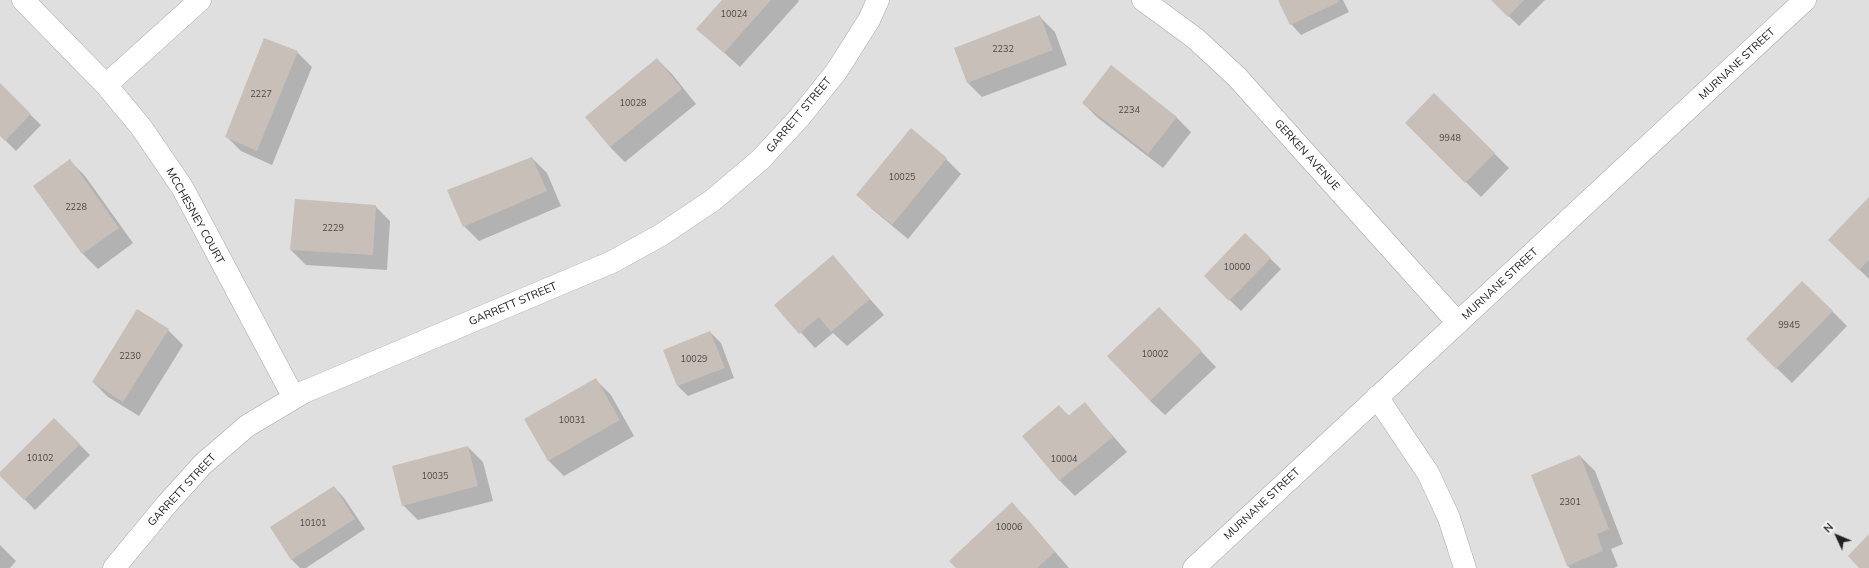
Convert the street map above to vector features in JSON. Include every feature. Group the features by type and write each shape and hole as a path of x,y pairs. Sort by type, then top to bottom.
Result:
{"street":[{"name":"MCCHESNEY COURT","path":"23,0 106,85 141,127 182,187 294,398"},
{"path":"106,85 200,0"},
{"name":"GARRETT STREET","path":"114,568 167,504 204,464 246,426 294,398 612,262 674,227 713,200 760,160 799,118 836,72 868,20 878,0"},
{"name":"GERKEN AVENUE","path":"1143,0 1196,39 1237,77 1458,323"},
{"name":"MURNANE STREET","path":"1194,568 1805,0"},
{"path":"1377,397 1428,473 1450,518 1465,568"}],"shaded area":[{"path":"0,0 1869,0 1869,568 0,568"}],"building":[{"path":"722,0 771,0 724,53 696,29"},
{"path":"1278,0 1338,0 1339,2 1290,25"},
{"path":"1491,0 1524,0 1508,17"},
{"path":"1040,15 1053,50 967,83 954,48"},
{"path":"264,38 298,51 257,151 225,137"},
{"path":"657,58 682,89 610,147 585,117"},
{"path":"1111,65 1177,117 1148,154 1082,103"},
{"path":"0,83 31,114 5,141 0,136"},
{"path":"1434,93 1495,153 1465,183 1405,123"},
{"path":"911,128 947,158 892,225 856,195"},
{"path":"532,157 547,191 463,227 447,190"},
{"path":"70,159 119,228 82,254 33,186"},
{"path":"1869,197 1869,260 1859,270 1828,240"},
{"path":"295,199 376,205 373,255 290,250"},
{"path":"1245,233 1271,258 1229,301 1204,276"},
{"path":"833,255 870,299 831,332 819,317 799,334 774,305"},
{"path":"1802,281 1833,311 1776,369 1746,339"},
{"path":"1159,307 1202,351 1150,401 1107,356"},
{"path":"137,309 169,329 123,402 92,382"},
{"path":"710,331 725,368 677,386 663,350"},
{"path":"596,378 620,420 548,461 524,419"},
{"path":"1085,402 1113,437 1059,481 1022,436 1059,405 1068,416"},
{"path":"54,418 80,444 24,500 0,476 0,472"},
{"path":"468,446 478,486 402,506 392,466"},
{"path":"1580,455 1609,529 1597,534 1603,551 1567,566 1531,475"},
{"path":"334,486 355,519 291,560 270,527"},
{"path":"1012,502 1055,552 1037,568 956,568 949,561"},
{"path":"1869,534 1869,568 1859,568 1848,556"}]}
